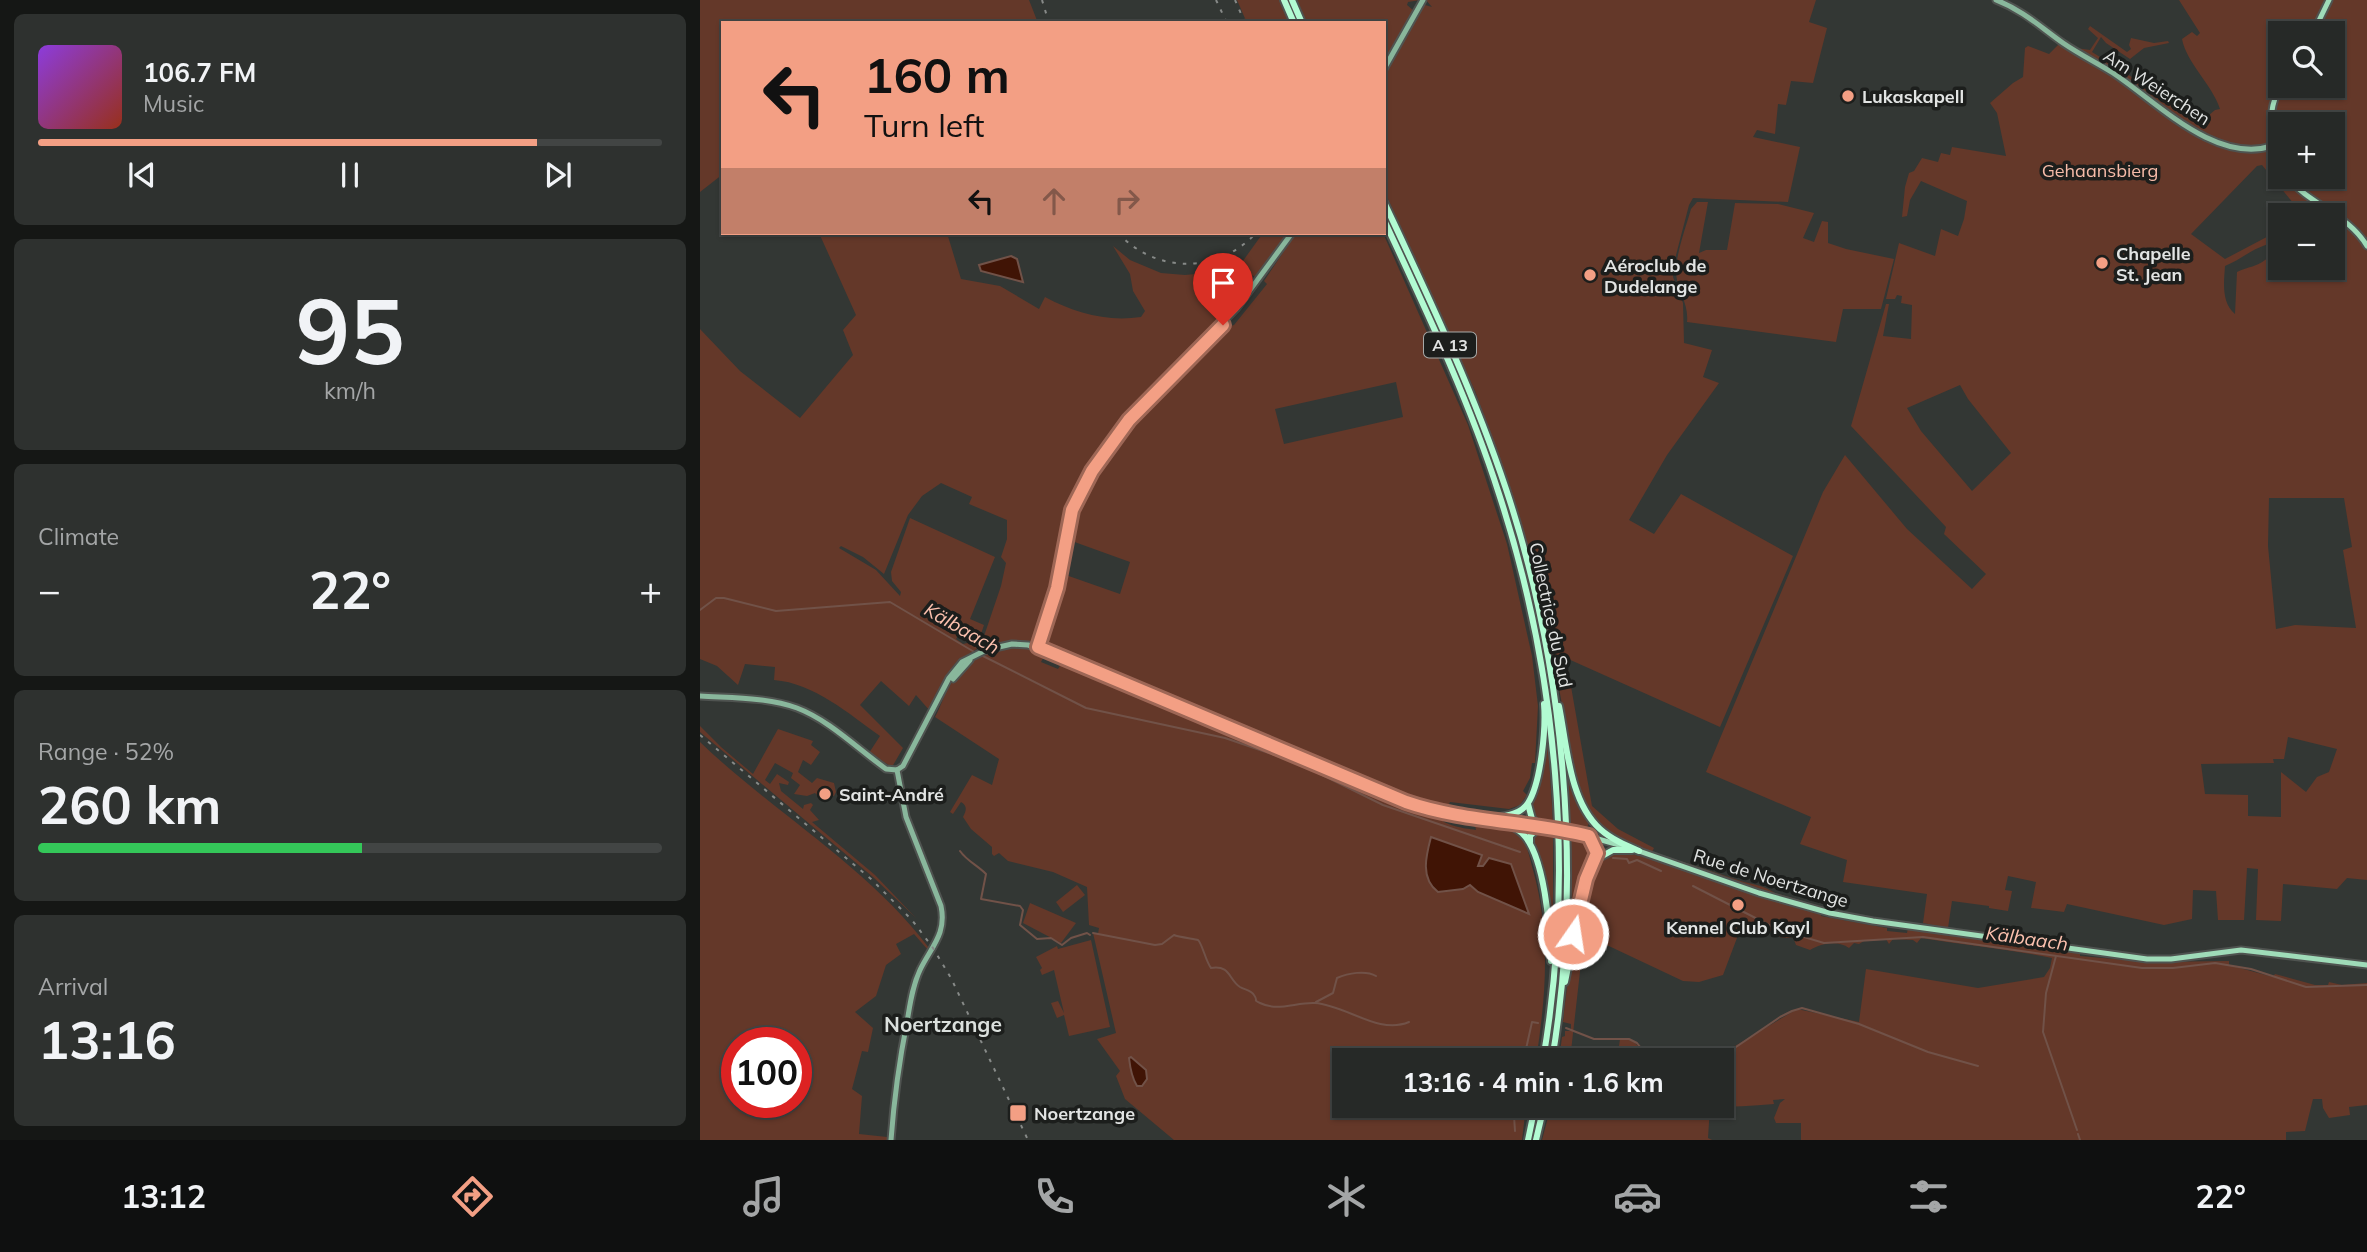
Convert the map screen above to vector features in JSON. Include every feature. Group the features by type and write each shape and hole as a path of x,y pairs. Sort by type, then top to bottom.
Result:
{"highway":[{"path":"1284,0 1293,21"},
{"path":"1292,0 1301,21"},
{"name":"Collectrice du Sud","path":"1386,206 1450,344 1494,454 1533,583 1553,685 1563,776 1566,867 1560,1009 1554,1048"},
{"name":"Collectrice du Sud","path":"1386,224 1432,324 1483,446 1518,557 1544,682 1558,820 1557,925 1545,1048"},
{"name":"A 13","path":"1528,804 1542,753 1544,682"},
{"name":"A 13","path":"1553,685 1576,785 1592,821 1608,836 1639,851"},
{"path":"1492,819 1518,812 1528,804 1532,820 1542,826 1530,836 1530,844"},
{"path":"1492,819 1512,826 1522,833 1530,844"},
{"path":"1592,821 1591,829 1585,835 1595,846 1595,860 1613,850 1639,851"},
{"name":"A 13","path":"1530,844 1546,904 1552,994"},
{"name":"A 13","path":"1560,1009 1586,879 1595,860"},
{"path":"1528,1140 1533,1118"},
{"path":"1536,1140 1541,1118"}],"main road":[{"path":"1386,65 1423,0"},
{"name":"Am Weierchen","path":"1996,0 2026,14 2061,42 2113,73 2196,132 2244,149 2268,147"},
{"path":"2319,21 2329,0"},
{"path":"2300,189 2355,229 2367,246"},
{"path":"1038,647 1057,588 1072,510 1092,471 1129,420 1236,309 1291,235"},
{"path":"700,696 770,701 797,708 821,721 886,769 897,770 903,766 946,687 976,655 1012,644 1038,647 1406,802 1431,809 1542,826"},
{"path":"891,1140 899,1063 913,990 921,967 943,927 942,910 906,817 897,770"},
{"name":"Rue de Noertzange","path":"1542,826 1639,851 1791,903 1872,921 2147,959 2241,950 2367,965"}],"green space":[{"path":"700,0 1029,0 1037,21 721,21 721,176 700,192"},
{"path":"1237,0 1279,0 1288,21 1246,21"},
{"path":"1297,0 1420,0 1408,2 1407,5 1414,11 1386,60 1386,21 1306,21"},
{"path":"1426,0 1816,0 1809,22 1827,28 1813,83 1791,81 1786,105 1778,104 1775,134 1757,130 1753,137 1800,147 1788,202 1693,198 1689,205 1673,277 1683,303 1684,343 1712,350 1703,377 1719,383 1667,455 1629,520 1654,534 1681,494 1793,556 1720,727 1566,658 1592,806 1618,829 1654,848 1652,852 1604,830 1582,797 1572,758 1539,581 1507,478 1475,391 1386,194 1386,70 1420,9 1425,5 1432,7"},
{"name":"Gehaansbierg","path":"2179,0 2367,0 2367,880 2347,878 2337,889 2283,884 2281,921 2256,920 2258,869 2247,868 2244,920 2218,920 2216,891 2193,890 2192,919 2164,925 2067,904 2064,912 2031,908 2036,882 2008,876 2005,890 2012,891 2008,911 1952,901 1948,928 1923,923 1927,894 1843,882 1847,860 1800,844 1811,817 1706,772 1823,492 1845,455 1907,529 1972,589 1986,574 1944,534 1946,527 1851,426 1886,304 1889,304 1883,336 1911,339 1912,305 1901,303 1902,296 1886,299 1899,243 1935,256 1941,229 1958,236 1964,219 1967,201 1921,181 1910,200 1907,216 1902,217 1909,173 1914,171 1922,158 1938,162 1941,153 1950,155 1952,147 2006,156 1997,113 1990,103 2023,77 2025,48 2028,46 2049,54 2061,42 2069,47 2090,50 2098,38 2088,29 2090,26 2127,52 2131,49 2131,38 2154,43 2168,41 2169,43 2144,48 2130,59 2101,37 2092,52 2192,115 2196,111 2208,116 2220,109 2189,57 2182,39 2192,32 2197,36 2200,33","holes":["1960,385 2011,453 1972,491 1921,431 1907,408","2269,498 2344,498 2352,547 2343,550 2356,628 2295,625 2276,629 2268,546","2288,737 2337,749 2329,772 2317,777 2306,792 2281,772 2281,817 2248,816 2248,795 2205,794 2201,764 2274,763 2273,759 2284,759"]},
{"path":"1697,202 1708,202 1699,253 1706,250 1727,250 1735,203 1778,204 1814,213 1803,238 1814,242 1822,221 1828,222 1828,243 1894,259 1881,309 1843,309 1836,342 1687,322 1676,267 1691,209"},
{"path":"820,235 948,235 961,279 1000,286 1039,309 1045,297 1079,312 1103,317 1141,317 1145,311 1133,291 1130,274 1113,246 1130,260 1161,273 1206,273 1234,266 1251,287 1157,388 1149,392 1109,442 1075,498 1065,526 1055,584 1032,642 1004,642 990,646 983,639 1006,563 1001,557 1007,539 1007,520 969,504 972,497 941,483 922,496 908,515 884,574 863,557 841,546 839,548 876,570 900,596 901,592 892,581 891,572 910,518 995,557 970,619 984,625 980,637 959,634 956,639 963,644 976,641 978,648 953,666 930,711 916,695 909,706 881,681 860,705 903,748 892,767 869,753 880,736 817,693 789,682 774,680 775,667 745,664 738,685 717,666 700,659 700,329 740,371 800,418 853,355 843,330 856,315"},
{"path":"1262,235 1288,235 1258,278 1240,265"},
{"path":"1295,235 1384,235 1468,425 1507,544 1532,656 1538,706 1535,763 1532,763 1530,778 1523,791 1527,795 1520,805 1509,809 1450,802 1448,806 1437,808 1405,798 1058,651 1048,642 1045,631 1063,574 1120,594 1130,562 1069,540 1070,524 1085,487 1110,449 1148,405 1154,402 1152,399 1165,386 1167,388 1224,328 1234,325 1267,284 1264,281","holes":["1396,382 1403,417 1284,444 1275,409"]},
{"path":"1014,646 1046,652 1041,662 1058,669 1063,661 1404,805 1437,816 1449,824 1476,830 1474,821 1503,825 1516,831 1528,852 1542,918 1545,965 1538,1048 1332,1048 1332,1118 1525,1118 1522,1140 1174,1140 1125,1099 1116,1076 1120,1071 1097,1039 1116,1033 1093,933 1098,934 1099,928 1089,925 1087,887 1053,872 1008,861 999,853 994,856 992,847 971,829 963,817 965,805 961,802 953,814 950,812 972,775 992,785 999,759 935,717 961,670 994,651"},
{"path":"700,726 753,774 778,729 813,741 811,745 820,752 811,765 803,760 798,772 812,783 817,778 834,783 834,796 822,789 817,795 794,794 800,785 791,778 793,773 775,763 765,780 770,784 777,774 789,782 788,785 779,783 781,791 803,809 804,805 811,803 813,805 810,810 819,820 812,822 875,875 916,918 873,877 700,732"},
{"path":"1548,741 1553,822 1533,816 1531,805 1545,742"},
{"path":"700,742 877,891 929,948 928,950 914,934 896,944 901,954 886,965 876,996 855,1012 873,1028 868,1052 862,1051 852,1089 862,1096 859,1134 887,1137 887,1140 700,1140"},
{"path":"1567,774 1570,774 1589,823 1586,830 1570,825"},
{"path":"1541,832 1553,835 1553,919 1550,919 1532,843 1534,835"},
{"path":"1570,839 1590,843 1593,855 1574,917 1570,917"},
{"path":"1623,852 1665,862 1668,857 1837,911 1836,914 1822,911 1821,916 1887,928 1887,931 1907,933 1908,928 2080,953 2080,956 2149,962 2229,961 2229,965 2315,985 2328,985 2329,982 2342,985 2367,983 2367,1105 2349,1107 2350,1115 2329,1118 2323,1108 2322,1099 2313,1099 2305,1131 2286,1132 2286,1140 1801,1140 1801,1123 1776,1123 1774,1118 1780,1103 1785,1099 1773,1100 1774,1104 1734,1106 1734,1048 1732,1048 1797,1009 1859,1022 1866,969 1978,988 2044,977 2052,958 1921,938 1917,943 1913,940 1893,939 1889,944 1886,939 1864,941 1854,943 1849,948 1830,943 1810,950 1796,945 1793,937 1782,937 1764,927 1743,922 1723,975 1699,982 1683,981 1594,939 1581,963 1571,1048 1561,1048 1565,1031 1571,1031 1571,1024 1563,1022 1579,914 1591,874 1598,862"},
{"path":"1077,885 1085,895 1063,912 1056,902"},
{"path":"1030,903 1076,923 1061,943 1023,923"},
{"path":"1091,940 1110,1027 1069,1036 1064,1015 1057,1018 1051,1003 1058,1001 1064,1013 1054,970 1042,975 1042,968 1036,957 1057,946 1058,949"},
{"path":"1620,1039 1634,1042 1640,1048 1619,1048"},
{"path":"1548,1118 1709,1118 1708,1138 1712,1140 1542,1140"}],"shaded area":[{"path":"1011,256 1017,259 1023,282 981,271 979,265"},
{"path":"1431,837 1482,855 1478,866 1483,866 1489,858 1511,864 1529,914 1478,892 1470,885 1463,889 1438,892 1429,880 1426,866"},
{"path":"1131,1057 1146,1070 1147,1079 1142,1086 1137,1086 1134,1080 1129,1061"}],"waterway":[{"name":"Kälbaach","path":"700,610 716,598 776,611 890,602 976,653"},
{"name":"Kälbaach","path":"981,655 1086,708 1225,738 1298,763 1383,805 1520,852"},
{"path":"960,851 986,874 981,899 1020,906 1023,910 1020,925 1037,939 1051,938 1062,945 1071,938 1087,933 1090,935"},
{"name":"Kälbaach","path":"1613,858 1627,859 1629,863 1637,860 1661,871"},
{"name":"Kälbaach","path":"1693,886 1777,929 1824,943 1923,937 2142,968 2173,968 2215,963 2251,969 2306,987 2367,985"},
{"path":"1093,933 1155,945 1162,944 1174,935 1198,940 1211,968 1226,971 1236,984 1251,992 1256,1001 1267,1006 1315,1003 1386,1025 1409,1022"},
{"path":"2056,956 2046,993 2043,1032 2077,1130"},
{"path":"1316,1002 1333,993 1337,978 1357,973 1376,976"},
{"path":"1566,1028 1594,1039 1629,1039 1650,1055 1684,1056 1717,1048 1736,1047 1780,1017 1802,1008 1859,1024 1928,1052 1978,1066"},
{"path":"1526,1048 1532,1022 1538,1023"},
{"path":"1514,1118 1515,1131"},
{"path":"2078,1134 2080,1140"}],"railway":[{"path":"1042,0 1048,21"},
{"path":"1216,0 1226,21"},
{"path":"1235,0 1244,21"},
{"path":"1120,235 1150,256 1187,264 1224,256 1254,235"},
{"path":"700,735 871,879 912,920 951,978 1028,1140"}],"place":[{"name":"Lukaskapell","path":"1848,96"},
{"name":"Chapelle St. Jean","path":"2102,263"},
{"name":"Aéroclub de Dudelange","path":"1590,275"},
{"name":"Saint-André","path":"825,794"},
{"name":"Kennel Club Kayl","path":"1738,905"},
{"name":"Noertzange","path":"1018,1113"}],"district":[{"name":"Noertzange","path":"943,1024"}],"route":[{"path":"1223,325 1129,420 1092,471 1067,526 1057,588 1038,647 1419,807 1540,825 1589,836 1597,853 1586,879 1573,934"}]}
